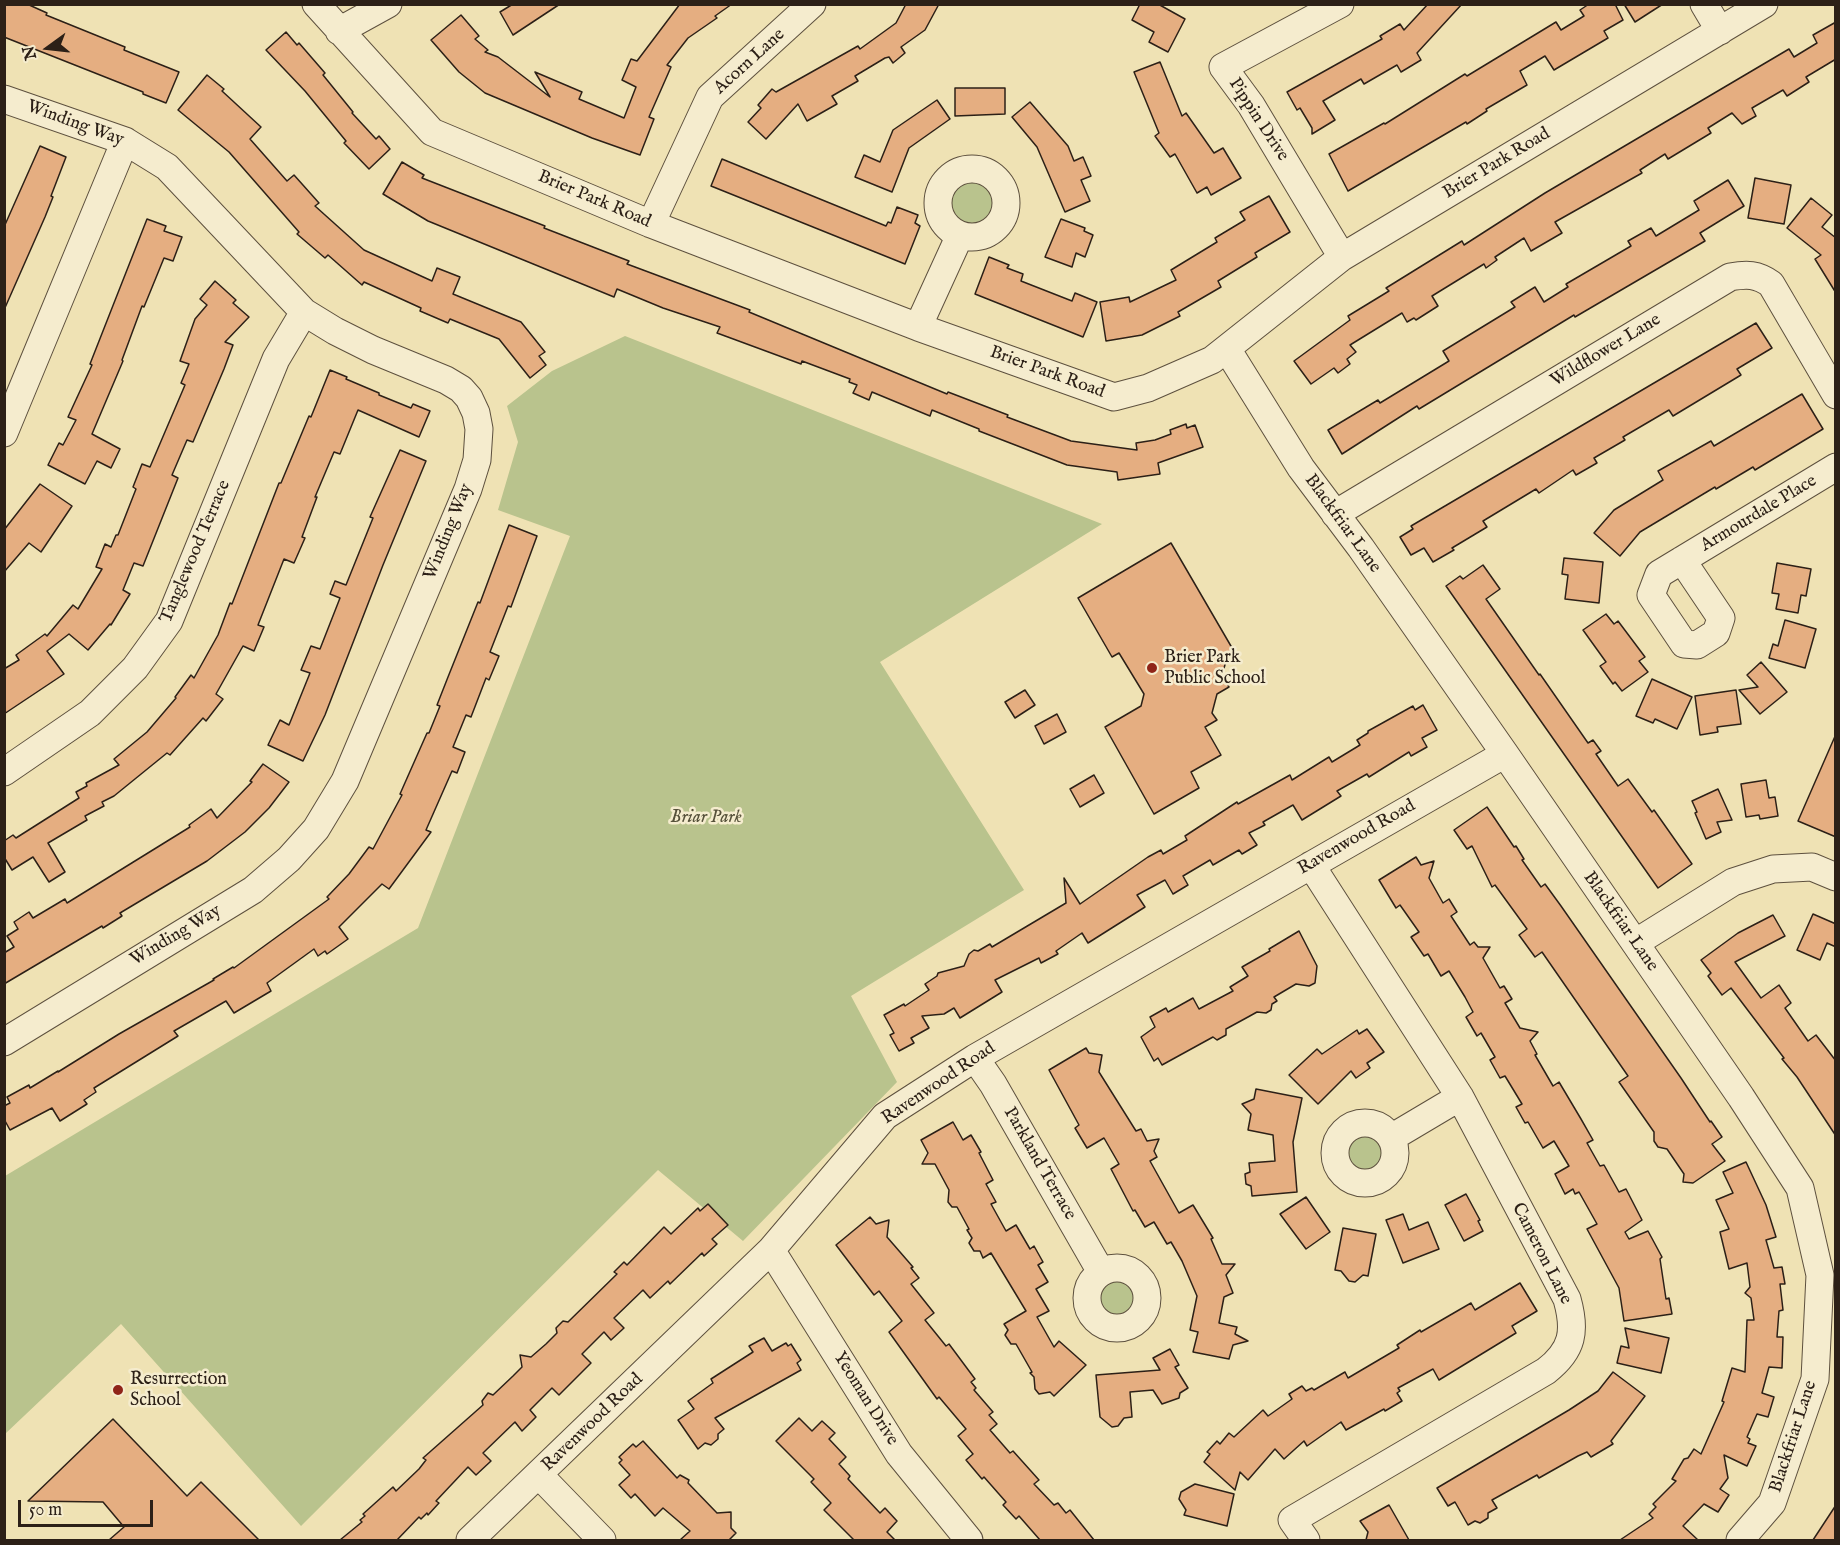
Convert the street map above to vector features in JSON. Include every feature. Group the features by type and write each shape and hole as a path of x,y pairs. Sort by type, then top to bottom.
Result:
{"street":[{"name":"Brier Park Road","path":"316,4 432,132 651,224 918,327 1114,397 1148,388 1212,360 1342,257 1764,4"},
{"path":"339,31 388,4"},
{"name":"Acorn Lane","path":"651,224 710,97 812,4"},
{"name":"Pippin Drive","path":"1340,4 1223,67 1251,105 1342,257"},
{"path":"1704,4 1720,31"},
{"name":"Winding Way","path":"4,99 125,141 167,167 304,312 335,332 372,350 447,380 461,389 469,398 476,413 479,445 468,489 345,781 316,829 289,859 253,890 4,1041"},
{"path":"4,433 125,141"},
{"path":"918,327 960,235"},
{"name":"Wildflower Lane","path":"1335,514 1730,277 1745,274 1760,276 1771,284 1836,395"},
{"name":"Tanglewood Terrace","path":"4,772 90,713 135,668 169,621 276,359 304,312"},
{"name":"Blackfriar Lane","path":"1227,349 1301,468 1505,754 1741,1097 1800,1188 1820,1275 1815,1379 1772,1503 1740,1540"},
{"name":"Armourdale Place","path":"1682,560 1836,467"},
{"name":"Ravenwood Road","path":"470,1540 771,1250 885,1116 975,1058 1505,754"},
{"name":"Cameron Lane","path":"1306,1540 1292,1520 1546,1371 1567,1349 1572,1332 1572,1316 1567,1299 1460,1097 1311,865"},
{"path":"1635,943 1733,882 1773,869 1812,867 1836,877"},
{"name":"Parkland Terrace","path":"975,1058 993,1084 1101,1272"},
{"path":"1391,1138 1460,1097"},
{"name":"Yeoman Drive","path":"771,1250 899,1454 969,1540"},
{"path":"539,1475 602,1540"}],"green space":[{"path":"967,176 977,176 991,183 998,202 991,221 977,228 967,228 957,224 950,217 946,207 946,197 950,187 957,180"},
{"name":"Briar Park","path":"625,336 1102,524 880,662 1024,890 851,996 897,1082 743,1241 658,1170 301,1526 121,1324 5,1434 5,1176 418,928 570,536 498,510 518,442 507,406 552,371"},
{"path":"1366,1136 1378,1141 1383,1153 1378,1165 1366,1170 1354,1165 1349,1153 1354,1141"},
{"path":"1117,1281 1129,1286 1134,1298 1129,1310 1117,1315 1105,1310 1100,1298 1105,1286"}],"building":[{"path":"4,4 27,4 47,13 46,15 125,47 124,50 179,72 166,103 4,37"},
{"path":"513,4 560,4 513,35 500,12"},
{"path":"680,4 732,4 715,16 717,18 688,38 667,65 671,67 649,117 654,119 640,155 592,138 485,93 459,72 431,40 461,15 479,36 475,39 488,50 485,52 498,57 550,97 535,72 582,92 579,99 624,118 636,87 622,80 631,59 637,61"},
{"path":"906,4 939,4 925,30 901,47 905,53 893,63 889,57 885,58 855,76 858,81 832,96 837,104 807,121 798,104 766,139 748,122 761,108 758,105 772,89 776,92 858,46 860,49 896,23"},
{"path":"1140,4 1158,4 1185,19 1168,52 1149,42 1154,32 1132,20"},
{"path":"1428,4 1462,4 1417,53 1421,60 1401,72 1397,65 1364,84 1361,79 1323,101 1335,120 1312,134 1312,128 1300,108 1297,110 1287,92 1382,39 1380,36 1400,24 1404,30"},
{"path":"1589,4 1615,4 1623,20 1604,31 1608,38 1554,70 1545,56 1520,71 1527,85 1486,109 1487,111 1467,124 1466,122 1348,191 1329,154 1385,124 1465,74 1467,76 1556,22 1561,30 1584,16 1580,10"},
{"path":"1624,4 1663,4 1635,22"},
{"path":"1836,22 1836,59 1806,77 1809,82 1787,96 1783,90 1752,108 1756,116 1742,124 1732,113 1708,128 1711,133 1668,159 1665,154 1640,170 1642,173 1555,222 1562,233 1531,251 1524,238 1495,257 1497,260 1486,268 1484,264 1432,296 1438,306 1416,320 1414,318 1407,322 1402,313 1350,345 1356,352 1347,359 1350,364 1338,373 1334,368 1311,384 1294,361 1350,320 1348,316 1389,291 1386,288 1462,241 1464,245 1545,193 1789,49 1794,57 1817,43 1813,35"},
{"path":"286,32 297,45 299,43 325,73 323,75 352,113 376,139 379,136 390,149 369,169 344,143 346,141 305,91 266,50"},
{"path":"1160,62 1182,116 1186,113 1214,153 1223,148 1241,178 1211,195 1207,187 1197,193 1175,154 1170,157 1155,136 1159,133 1134,72"},
{"path":"207,75 261,127 250,139 287,181 294,175 319,203 315,206 364,250 432,281 437,268 460,277 453,294 521,322 545,352 539,356 546,365 530,378 499,339 450,319 448,323 364,282 362,285 328,255 325,258 297,234 299,232 229,152 178,110"},
{"path":"955,88 1005,88 1005,114 955,116"},
{"path":"937,100 950,119 909,148 892,192 855,177 864,155 880,162 893,130"},
{"path":"1030,102 1068,146 1074,161 1083,157 1091,176 1081,180 1090,201 1065,212 1037,147 1012,117"},
{"path":"40,146 66,157 45,217 4,310 4,227"},
{"path":"722,159 886,226 888,222 891,223 897,207 918,215 915,223 920,226 905,264 711,186"},
{"path":"402,162 424,175 422,178 629,261 627,264 750,310 749,312 947,394 948,392 1071,441 1137,450 1136,443 1155,440 1171,434 1170,430 1186,424 1187,428 1195,425 1203,447 1158,463 1160,474 1118,480 1117,472 1067,465 932,410 930,416 872,392 869,400 853,393 857,385 849,382 850,379 802,361 801,364 717,333 720,327 663,308 617,289 614,297 428,221 383,194"},
{"path":"1755,178 1791,185 1784,224 1748,218"},
{"path":"1728,180 1744,206 1700,233 1705,241 1575,317 1574,315 1419,409 1417,406 1342,454 1328,430 1378,400 1380,403 1449,361 1443,351 1515,307 1511,302 1535,287 1544,302 1568,287 1566,284 1631,246 1628,241 1651,228 1656,236 1699,210 1694,201"},
{"path":"1269,196 1290,232 1255,253 1257,257 1218,281 1221,287 1178,312 1180,316 1142,335 1106,341 1100,302 1129,297 1130,302 1176,280 1171,270 1217,242 1215,238 1245,220 1240,212"},
{"path":"1811,198 1832,215 1822,227 1836,238 1836,293 1815,259 1821,255 1787,228"},
{"path":"147,219 166,226 164,231 182,237 173,261 164,258 144,307 142,306 123,361 92,434 120,449 111,468 97,461 85,484 48,465 59,443 63,445 76,420 68,417 92,365 90,364"},
{"path":"1061,219 1085,228 1084,231 1093,235 1085,257 1076,253 1072,267 1045,257"},
{"path":"989,257 1023,274 1021,281 1072,301 1075,293 1097,302 1083,337 975,294"},
{"path":"215,281 236,300 233,303 249,317 225,342 233,345 224,369 193,442 187,440 172,475 178,478 143,566 134,563 123,590 130,594 111,625 88,650 69,634 47,651 64,674 4,714 4,669 19,660 16,655 45,634 47,636 73,605 78,609 102,569 96,567 105,544 111,547 118,535 136,489 133,487 142,464 150,467 185,385 181,383 189,364 180,361 195,319 207,305 200,299"},
{"path":"1756,323 1772,348 1737,369 1741,375 1673,416 1669,410 1623,437 1625,440 1594,458 1597,463 1576,475 1573,470 1539,493 1536,489 1483,521 1487,527 1433,562 1424,548 1411,555 1400,537 1413,529 1411,526"},
{"path":"330,370 379,395 411,408 413,404 430,411 419,437 358,410 340,454 334,452 315,497 317,497 302,537 305,538 294,563 284,559 258,625 264,627 254,651 243,646 216,694 223,699 206,721 203,718 170,755 167,753 114,796 102,802 104,806 85,816 87,820 48,843 65,872 49,882 33,857 12,870 4,857 4,841 13,835 16,838 79,798 76,792 87,786 86,783 119,765 114,759 147,732 176,698 191,675 194,678 218,635 230,603 232,604 279,483 281,483 309,416 311,417"},
{"path":"1802,394 1823,429 1755,470 1753,467 1716,489 1715,487 1640,532 1620,556 1594,533 1614,510 1663,480 1658,471 1711,441 1714,446"},
{"path":"400,450 426,461 325,715 303,761 268,745 280,720 289,725 310,673 301,670 311,646 320,649 340,598 330,594 335,581 346,585 373,518 370,517"},
{"path":"40,484 72,506 41,552 29,543 4,572 4,530"},
{"path":"509,525 537,536 511,607 508,606 490,652 499,656 489,680 486,678 471,717 466,715 453,747 465,752 457,773 452,771 426,830 431,832 389,889 382,884 339,927 348,939 327,954 325,951 318,956 314,949 267,983 271,991 234,1013 226,1001 174,1031 178,1036 94,1088 96,1092 84,1100 87,1104 60,1121 52,1108 10,1130 4,1119 4,1106 10,1103 7,1097 29,1085 30,1088 234,968 329,899 327,897 349,874 369,847 373,849 402,795 400,794 427,733 429,733 440,706 437,705 478,602 480,603"},
{"path":"1171,543 1235,653 1227,657 1222,676 1229,687 1217,694 1212,713 1217,720 1205,727 1221,755 1191,772 1199,788 1154,814 1105,727 1141,706 1144,694 1119,653 1112,657 1078,598"},
{"path":"1564,558 1603,562 1599,603 1565,599 1568,575 1562,574"},
{"path":"1777,563 1811,569 1806,596 1801,595 1798,613 1776,609 1779,594 1772,593"},
{"path":"1483,565 1500,589 1486,599 1539,675 1588,743 1593,740 1601,751 1596,754 1618,786 1628,779 1652,812 1654,810 1692,864 1658,888 1446,586 1460,576 1463,579"},
{"path":"1606,614 1614,624 1618,621 1645,657 1639,661 1648,672 1622,691 1615,682 1613,684 1600,666 1606,662 1583,630"},
{"path":"1785,620 1816,629 1805,668 1769,658 1773,644 1778,646"},
{"path":"1761,662 1787,692 1760,714 1739,690 1758,687 1747,675"},
{"path":"1652,679 1692,697 1677,729 1655,719 1653,723 1636,716"},
{"path":"1025,690 1035,705 1015,718 1005,702"},
{"path":"1736,690 1741,724 1717,727 1718,732 1700,735 1695,696"},
{"path":"1423,705 1437,730 1422,738 1427,747 1411,756 1409,752 1369,777 1367,774 1337,791 1341,796 1302,820 1293,805 1263,822 1265,825 1249,833 1257,845 1242,854 1239,850 1213,865 1210,860 1183,876 1188,885 1173,894 1165,880 1137,895 1145,907 1088,943 1082,933 1056,951 1058,954 1041,963 1039,958 995,980 1002,992 960,1018 954,1008 944,1014 922,1016 929,1028 911,1038 914,1043 899,1051 890,1035 894,1033 884,1015 904,1004 905,1006 929,990 925,984 938,973 964,966 969,954 974,950 978,951 990,944 992,947 1066,903 1064,878 1080,904 1148,857 1161,850 1163,854 1187,840 1185,836 1237,802 1238,804 1290,775 1292,780 1329,757 1332,762 1360,745 1357,740 1368,731 1413,706 1415,710"},
{"path":"1057,714 1066,732 1044,744 1035,726"},
{"path":"1836,734 1836,837 1798,821"},
{"path":"263,764 289,782 269,808 245,832 207,861 120,913 122,916 103,928 102,926 4,984 4,953 14,947 7,936 18,929 14,922 29,912 33,918 65,899 67,903 190,827 189,825 211,809 217,818 252,782 250,781"},
{"path":"1094,775 1104,793 1080,807 1070,789"},
{"path":"1766,780 1769,798 1775,797 1778,816 1760,819 1759,815 1746,817 1741,784"},
{"path":"1718,789 1732,820 1717,822 1721,832 1706,839 1692,801"},
{"path":"1487,807 1514,847 1516,846 1524,859 1522,860 1541,887 1545,884 1561,906 1722,1137 1712,1144 1725,1161 1693,1183 1683,1182 1684,1174 1667,1149 1658,1147 1654,1141 1654,1132 1619,1082 1628,1076 1542,952 1535,957 1519,935 1527,929 1495,885 1492,887 1472,846 1467,849 1454,830"},
{"path":"1416,857 1421,865 1434,861 1429,878 1443,903 1449,899 1457,912 1451,916 1470,945 1474,942 1478,947 1490,947 1483,958 1500,988 1504,986 1512,999 1505,1003 1520,1028 1538,1032 1530,1041 1537,1054 1535,1055 1553,1086 1559,1082 1581,1119 1593,1140 1587,1143 1600,1166 1604,1165 1619,1192 1626,1189 1642,1220 1625,1232 1629,1239 1648,1231 1662,1257 1660,1259 1666,1299 1669,1298 1672,1314 1624,1321 1619,1288 1587,1229 1597,1224 1579,1192 1575,1194 1573,1189 1565,1194 1555,1174 1569,1166 1554,1141 1543,1148 1528,1122 1525,1123 1516,1107 1522,1104 1505,1076 1500,1078 1490,1060 1495,1057 1481,1033 1477,1036 1466,1017 1473,1012 1465,997 1449,971 1441,976 1428,954 1424,956 1411,937 1419,932 1400,905 1396,908 1379,880"},
{"path":"1813,914 1836,924 1836,947 1827,943 1820,960 1797,950"},
{"path":"1773,915 1785,936 1735,962 1761,998 1779,985 1791,1003 1785,1008 1808,1041 1816,1035 1836,1061 1836,1136 1797,1077 1782,1059 1784,1058 1731,988 1722,995 1708,976 1711,973 1701,960 1738,933"},
{"path":"1299,931 1317,966 1315,983 1309,986 1296,984 1274,997 1277,1001 1272,1004 1271,1010 1266,1013 1257,1012 1226,1029 1226,1035 1217,1040 1213,1037 1162,1065 1158,1058 1154,1061 1141,1037 1155,1027 1150,1017 1166,1008 1168,1012 1193,998 1199,1009 1233,991 1230,987 1248,976 1242,967"},
{"path":"1367,1029 1384,1052 1367,1063 1370,1068 1356,1078 1351,1071 1318,1104 1289,1075 1317,1049 1322,1054 1357,1030 1359,1034"},
{"path":"1086,1048 1089,1053 1102,1055 1099,1072 1136,1131 1141,1129 1147,1141 1159,1139 1154,1151 1157,1157 1150,1161 1179,1213 1193,1205 1213,1238 1211,1239 1222,1264 1235,1264 1226,1275 1233,1293 1224,1297 1219,1323 1237,1327 1235,1334 1248,1341 1233,1345 1229,1359 1193,1352 1198,1332 1190,1330 1197,1296 1182,1261 1171,1242 1167,1244 1154,1222 1145,1227 1135,1210 1133,1211 1111,1169 1119,1164 1104,1138 1087,1148 1075,1128 1079,1125 1049,1070"},
{"path":"1256,1089 1302,1098 1293,1142 1297,1192 1252,1196 1251,1186 1246,1184 1245,1174 1250,1172 1249,1163 1275,1161 1273,1135 1248,1130 1251,1114 1242,1104 1254,1099"},
{"path":"953,1122 963,1140 971,1135 981,1152 979,1153 993,1180 986,1184 996,1202 991,1204 1006,1231 1016,1225 1030,1249 1034,1246 1043,1262 1038,1265 1048,1282 1036,1289 1049,1311 1037,1317 1054,1347 1059,1341 1086,1365 1054,1396 1050,1392 1039,1394 1035,1389 1034,1377 1030,1373 1032,1372 1016,1344 1011,1344 1005,1335 1008,1330 1004,1324 1026,1311 991,1253 983,1258 980,1251 974,1251 969,1243 972,1238 967,1230 969,1229 957,1207 952,1207 948,1202 949,1190 935,1164 922,1164 928,1153 921,1140"},
{"path":"1746,1162 1766,1205 1776,1237 1766,1240 1774,1268 1782,1267 1785,1284 1780,1284 1783,1310 1779,1311 1777,1337 1783,1337 1782,1368 1769,1367 1762,1393 1774,1397 1768,1417 1757,1414 1747,1437 1750,1439 1748,1443 1756,1446 1747,1466 1724,1455 1728,1478 1720,1489 1729,1495 1718,1512 1704,1504 1683,1526 1698,1540 1620,1540 1653,1518 1649,1514 1656,1507 1653,1504 1676,1481 1672,1479 1684,1459 1688,1458 1694,1449 1701,1454 1724,1402 1722,1401 1732,1368 1745,1372 1747,1320 1754,1320 1751,1298 1745,1293 1750,1287 1747,1263 1729,1269 1720,1232 1729,1229 1716,1200 1733,1193 1723,1172"},
{"path":"1466,1194 1480,1220 1478,1221 1483,1231 1464,1241 1445,1205"},
{"path":"1306,1197 1330,1232 1306,1249 1280,1214"},
{"path":"708,1204 728,1225 712,1239 717,1244 704,1256 702,1253 670,1284 668,1281 650,1298 643,1290 614,1318 624,1328 611,1340 604,1332 582,1354 591,1363 559,1395 552,1388 530,1410 536,1417 522,1431 515,1422 483,1453 491,1461 476,1475 468,1467 436,1501 439,1503 428,1515 427,1513 421,1519 419,1517 397,1540 340,1540 362,1522 360,1520 365,1516 363,1514 393,1487 396,1491 419,1469 426,1460 423,1458 483,1405 482,1401 488,1393 493,1395 522,1367 520,1355 531,1357 546,1344 557,1333 556,1328 563,1321 568,1322 617,1274 614,1272 624,1262 627,1265 664,1227 671,1234 698,1208 700,1211"},
{"path":"1403,1214 1409,1230 1428,1222 1439,1249 1403,1263 1386,1220"},
{"path":"870,1217 876,1224 889,1220 887,1237 913,1267 911,1268 919,1278 911,1284 934,1313 925,1320 946,1346 949,1344 975,1379 971,1382 976,1388 974,1390 993,1412 989,1415 997,1424 990,1430 1010,1453 1013,1451 1039,1480 1034,1484 1054,1505 1058,1503 1066,1513 1070,1510 1094,1540 1040,1540 1019,1516 1016,1519 1003,1505 1006,1502 966,1460 973,1454 958,1436 966,1429 939,1397 937,1399 889,1332 902,1321 879,1291 874,1295 836,1245"},
{"path":"1343,1228 1376,1234 1368,1276 1363,1275 1355,1282 1349,1281 1341,1271 1335,1270"},
{"path":"1520,1283 1537,1311 1512,1326 1516,1333 1439,1380 1433,1369 1398,1388 1400,1391 1397,1393 1402,1401 1385,1411 1384,1409 1346,1430 1341,1422 1307,1446 1304,1441 1284,1459 1275,1449 1248,1480 1240,1472 1235,1490 1204,1462 1210,1454 1207,1452 1217,1441 1220,1444 1229,1433 1234,1437 1263,1410 1268,1416 1292,1399 1289,1394 1302,1386 1306,1391 1312,1388 1314,1390 1345,1372 1348,1378 1399,1348 1397,1345 1420,1330 1421,1332 1471,1303 1475,1310"},
{"path":"1625,1328 1669,1338 1661,1373 1617,1363 1621,1346 1629,1348"},
{"path":"764,1338 772,1351 786,1343 788,1346 791,1344 801,1360 797,1363 801,1370 715,1418 724,1429 711,1445 705,1443 698,1449 678,1420 694,1409 688,1401 713,1383 711,1379 753,1352 749,1346"},
{"path":"1170,1349 1179,1365 1175,1367 1188,1388 1180,1393 1179,1398 1162,1404 1153,1390 1130,1392 1132,1417 1124,1418 1118,1426 1112,1427 1100,1417 1096,1375 1160,1370 1153,1358"},
{"path":"1613,1372 1645,1396 1611,1441 1613,1444 1591,1457 1587,1452 1578,1456 1539,1478 1537,1475 1492,1500 1497,1508 1488,1513 1488,1518 1480,1523 1475,1521 1468,1525 1455,1502 1448,1506 1437,1488 1598,1391"},
{"path":"799,1418 812,1431 822,1421 835,1433 829,1439 846,1457 839,1464 850,1476 848,1479 880,1513 885,1508 897,1521 887,1532 895,1540 854,1540 824,1510 831,1503 811,1482 814,1479 776,1441"},
{"path":"113,1419 187,1496 201,1482 259,1540 109,1540 124,1527 103,1502 28,1501"},
{"path":"643,1441 677,1478 680,1475 689,1480 688,1483 717,1513 731,1512 731,1528 736,1533 729,1540 680,1540 690,1531 663,1508 655,1516 635,1494 631,1498 619,1485 630,1475 619,1463 622,1460 619,1457 633,1444 636,1447"},
{"path":"1195,1484 1234,1494 1227,1526 1184,1515 1186,1510 1179,1499 1181,1492"},
{"path":"1389,1505 1409,1540 1366,1540 1368,1532 1360,1521"},
{"path":"1836,1505 1836,1540 1813,1540"}],"place":[{"name":"Brier Park Public School","path":"1152,668"},
{"name":"Resurrection School","path":"118,1390"}]}
